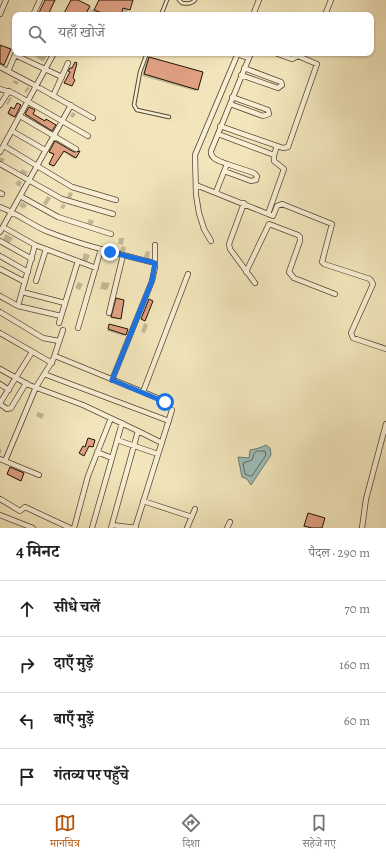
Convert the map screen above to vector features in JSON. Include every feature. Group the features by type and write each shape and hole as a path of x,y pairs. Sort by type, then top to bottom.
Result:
{"street":[{"path":"0,14 6,0"},
{"path":"34,12 40,0"},
{"path":"254,12 259,0"},
{"path":"326,12 331,0"},
{"path":"8,71 14,56"},
{"path":"19,56 62,77"},
{"path":"0,152 28,102 51,56"},
{"path":"211,241 201,221 196,195 195,155 236,56"},
{"path":"224,171 251,181 254,181 256,178 256,174 227,164 213,157 211,154 220,126 248,58 244,56"},
{"path":"220,126 283,148 288,147 316,64 298,56 292,59 284,56"},
{"path":"53,96 68,62"},
{"path":"0,68 94,118"},
{"path":"241,75 278,88 282,85 281,82 244,68"},
{"path":"0,89 9,91 88,136"},
{"path":"0,105 9,91"},
{"path":"230,104 263,116 269,114 268,110 232,97"},
{"path":"0,232 71,105"},
{"path":"20,116 76,149"},
{"path":"12,131 45,150"},
{"path":"218,134 274,155"},
{"path":"4,146 72,187 116,200"},
{"path":"246,272 269,224 284,169 274,161 277,146"},
{"path":"0,164 62,199 113,214"},
{"path":"216,192 227,164"},
{"path":"196,185 271,215"},
{"path":"20,196 58,217 111,234"},
{"path":"244,203 230,244 230,250 255,283"},
{"path":"271,215 277,206 282,204 332,224 322,259 324,264 370,279 373,284 351,336 386,350"},
{"path":"0,207 12,211 44,230 101,249 155,263"},
{"path":"269,224 298,235 300,238 289,272 294,278 336,294"},
{"path":"3,227 35,245 96,268"},
{"path":"0,242 32,259"},
{"path":"18,306 35,245"},
{"path":"112,380 152,281 155,263 155,245"},
{"path":"36,281 46,249"},
{"path":"78,328 101,249"},
{"path":"109,313 123,255"},
{"path":"0,256 28,272"},
{"path":"59,322 78,261"},
{"path":"0,269 25,282"},
{"path":"143,392 188,274"},
{"path":"22,292 64,303"},
{"path":"0,296 10,303 18,306 61,316"},
{"path":"0,312 43,338 58,341"},
{"path":"5,461 36,387 52,363 58,341 63,330"},
{"path":"0,332 52,363"},
{"path":"26,383 11,408 7,409 0,404 32,352"},
{"path":"55,356 165,402"},
{"path":"0,369 26,383 83,405 162,443"},
{"path":"44,374 169,421"},
{"path":"0,384 9,390"},
{"path":"138,431 111,526 135,528 172,410"},
{"path":"74,528 85,484 110,418"},
{"path":"92,528 122,423"},
{"path":"362,528 366,499 386,424"},
{"path":"117,440 158,454"},
{"path":"97,452 112,458"},
{"path":"0,459 39,475"},
{"path":"0,499 20,511 25,507 70,528"},
{"path":"143,501 192,517"},
{"path":"188,528 195,509"},
{"path":"0,515 33,528"},
{"path":"227,528 230,522"}],"lane":[{"path":"162,12 167,0"},
{"path":"179,0 186,4 195,0"},
{"path":"146,56 140,72 134,105 138,110 169,117"}],"water":[{"path":"266,445 270,448 271,455 251,485 247,479 242,477 238,457 249,458 250,450"}],"building":[{"path":"45,0 55,0 49,12 39,12"},
{"path":"71,0 78,0 90,6 87,12 65,12"},
{"path":"99,0 133,0 130,10 123,8 122,12 99,12 94,10"},
{"path":"0,45 11,49 4,65 0,63"},
{"path":"149,57 203,72 198,90 144,74"},
{"path":"75,62 77,63 73,78 75,80 72,86 64,83 70,72 68,71 72,68"},
{"path":"17,103 21,105 15,117 8,113 11,107 14,109"},
{"path":"29,107 35,110 33,114 56,125 52,131 25,114"},
{"path":"55,141 74,152 80,151 76,158 64,151 54,166 49,164 54,154 49,152"},
{"path":"116,298 124,300 121,319 111,317"},
{"path":"149,299 153,301 145,321 141,319"},
{"path":"109,324 128,329 126,335 108,329"},
{"path":"88,438 95,440 93,447 89,446 84,456 79,453 83,446 85,447"},
{"path":"10,467 24,473 21,481 7,474"},
{"path":"308,513 325,518 322,528 304,526"}],"route":[{"path":"110,252 155,263 152,281 112,380 165,402"}]}
